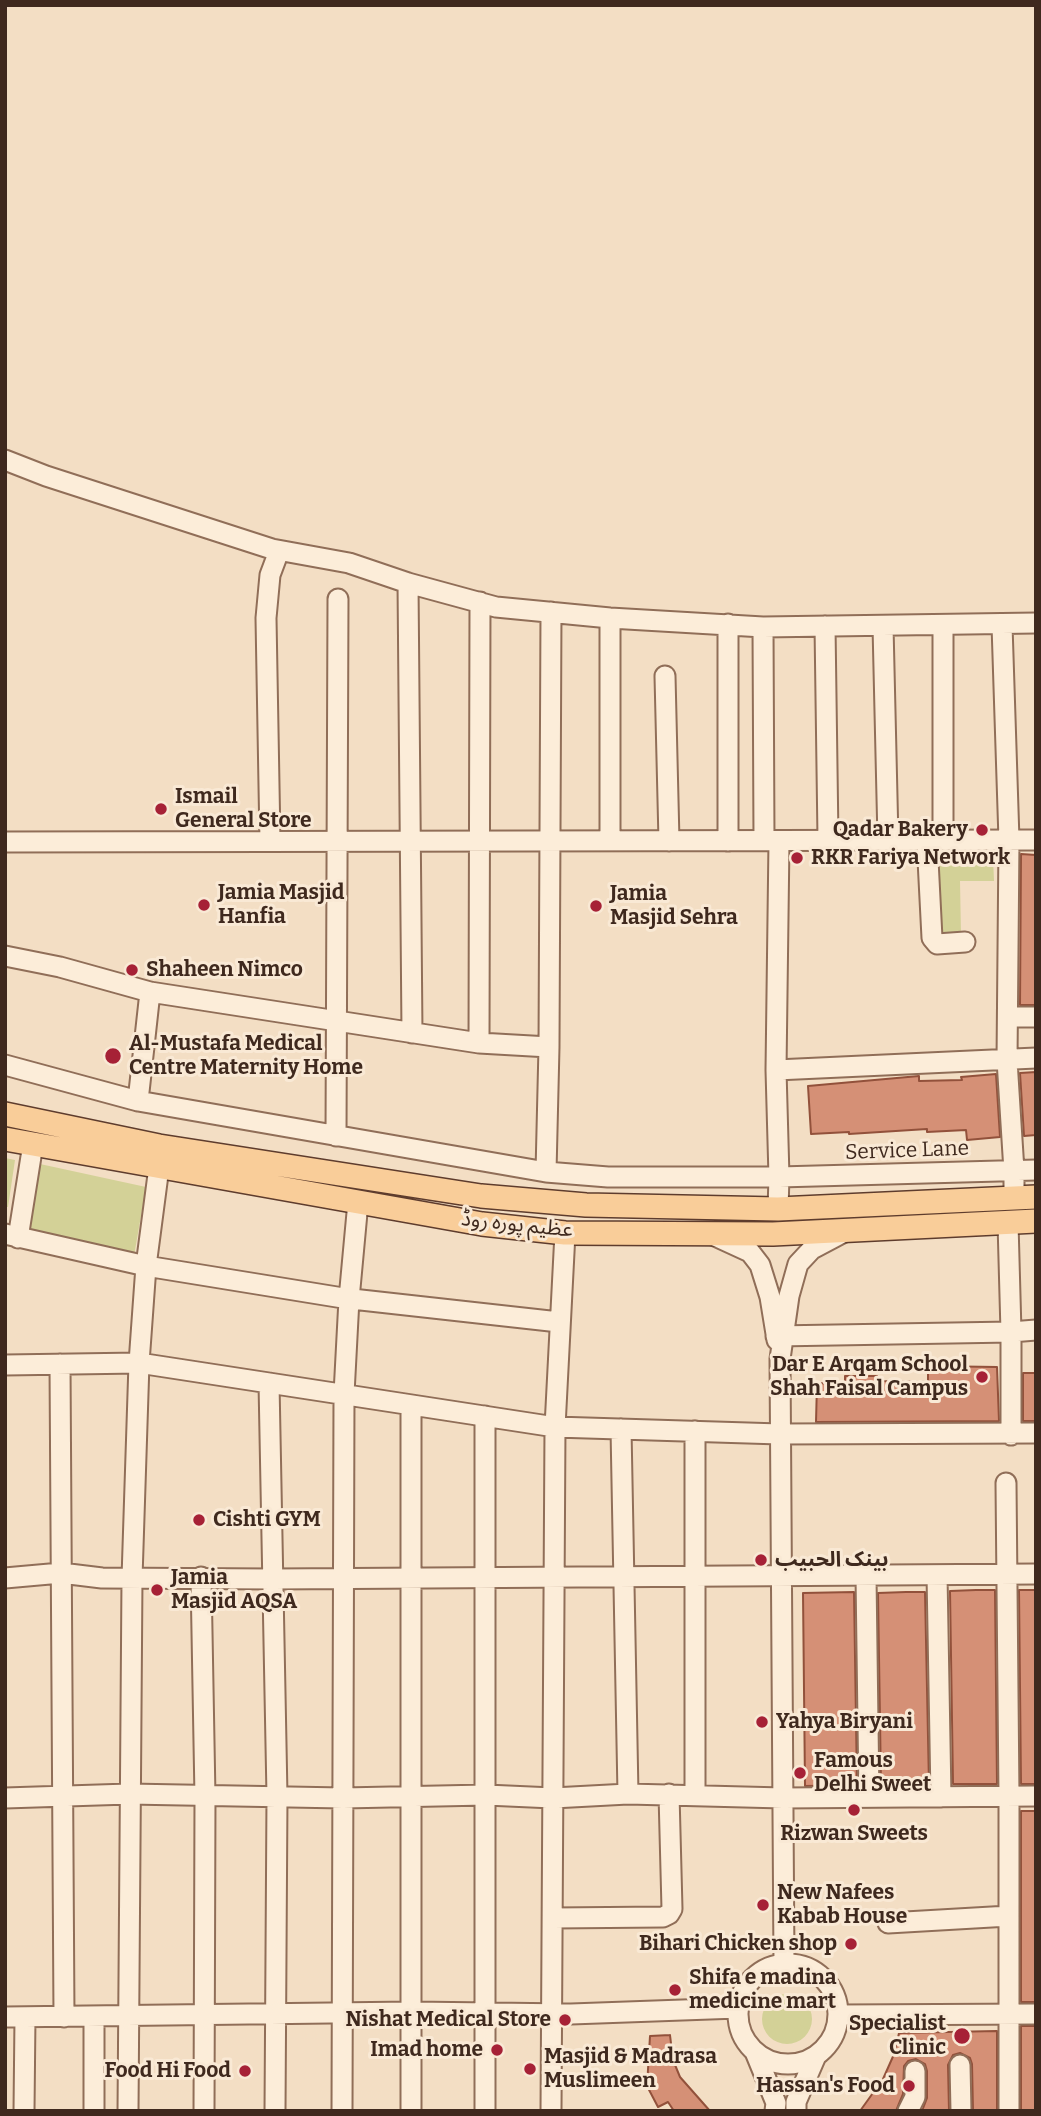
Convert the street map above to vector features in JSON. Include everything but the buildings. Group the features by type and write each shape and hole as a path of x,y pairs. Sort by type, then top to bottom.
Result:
{"main road":[{"name":"عظیم پورہ روڈ","path":"5,1114 159,1146 481,1196 586,1205 778,1209 1028,1198"},
{"name":"عظیم پورہ روڈ","path":"5,1139 482,1224 565,1233 847,1231 1036,1221"},
{"path":"1028,1198 1036,1214"}],"street":[{"path":"5,460 279,551 349,562 408,583 496,607 610,618 763,627 1036,623"},
{"path":"270,841 266,618 270,575 279,551"},
{"path":"408,583 412,1033"},
{"path":"336,1136 338,599"},
{"path":"479,1043 480,602"},
{"path":"546,1172 550,1047 551,612"},
{"path":"610,618 610,841"},
{"path":"728,624 728,841"},
{"path":"943,625 932,938 937,944 965,942"},
{"path":"1002,625 1009,839 1007,1060 1014,1171 1028,1198"},
{"path":"825,626 828,839"},
{"path":"883,626 888,840"},
{"path":"763,627 771,841 778,1209"},
{"path":"665,676 669,841"},
{"path":"5,842 1036,839"},
{"path":"5,956 60,967 150,992 479,1043 550,1047"},
{"path":"138,1101 150,992"},
{"path":"1007,1017 1036,1017"},
{"path":"776,1070 1036,1058"},
{"name":"Service Lane","path":"5,1065 138,1101 546,1172 608,1177 779,1177 1036,1170"},
{"path":"33,1144 12,1236 146,1266 349,1299 559,1322"},
{"path":"128,2111 132,1578 139,1363 146,1266 159,1167"},
{"path":"342,2111 344,1394 358,1202"},
{"path":"1008,1223 1011,1435"},
{"path":"783,1964 780,1336 798,1265 812,1249 847,1231"},
{"path":"551,2111 554,1798 552,1577 555,1427 565,1233"},
{"path":"710,1234 750,1252 760,1265 780,1336"},
{"path":"780,1336 1036,1330"},
{"path":"5,1365 139,1363 555,1427 780,1434 1036,1433"},
{"path":"60,1364 65,2017"},
{"path":"269,1383 277,1796 275,2111"},
{"path":"411,1405 411,2111"},
{"path":"485,1416 485,2111"},
{"path":"621,1429 628,1794"},
{"path":"695,1431 695,1794"},
{"path":"1006,1483 1009,2111"},
{"path":"5,1578 61,1573 132,1578 273,1579 1036,1574"},
{"path":"937,1575 941,1797"},
{"path":"866,1576 869,1797"},
{"path":"201,1577 205,1797 204,2111"},
{"path":"5,1798 130,1794 343,1798 410,1795 554,1798 628,1794 783,1798 1036,1796"},
{"path":"553,1918 663,1917 669,1913 672,1909 669,1794"},
{"path":"888,1923 1009,1916"},
{"path":"755,2052 769,2060 785,2064 816,2056 828,2045 836,2031 839,2015 837,1998 829,1983 816,1972 801,1965 783,1964 767,1968 753,1978 743,1992 738,2008 739,2024 745,2039 755,2052 775,2103 775,2111"},
{"path":"24,2111 15,2017 275,2016 412,2012 552,2014 738,2008"},
{"path":"839,2015 1036,2014"},
{"path":"94,2017 94,2111"},
{"path":"796,2111 796,2102 816,2056"},
{"path":"960,2066 961,2111"},
{"path":"908,2111 915,2097 915,2071"}],"shaded area":[{"path":"993,857 994,881 960,881 961,935 940,937 939,859"},
{"path":"5,1158 15,1160 8,1207 5,1207"},
{"path":"40,1164 146,1187 134,1256 29,1234"},
{"path":"787,1994 805,2001 812,2019 805,2037 787,2044 769,2037 762,2019 769,2001"}],"place":[{"name":"Ismail General Store","path":"161,809"},
{"name":"Qadar Bakery","path":"982,830"},
{"name":"RKR Fariya Network","path":"797,858"},
{"name":"Jamia Masjid Hanfia","path":"204,905"},
{"name":"Jamia Masjid Sehra","path":"596,906"},
{"name":"Shaheen Nimco","path":"132,970"},
{"name":"Al-Mustafa Medical Centre Maternity Home","path":"113,1056"},
{"name":"Dar E Arqam School Shah Faisal Campus","path":"982,1377"},
{"name":"Cishti GYM","path":"199,1520"},
{"name":"بينک الحبيب","path":"761,1560"},
{"name":"Jamia Masjid AQSA","path":"157,1590"},
{"name":"Yahya Biryani","path":"762,1722"},
{"name":"Famous Delhi Sweet","path":"800,1773"},
{"name":"Rizwan Sweets","path":"854,1810"},
{"name":"New Nafees Kabab House","path":"763,1905"},
{"name":"Bihari Chicken shop","path":"851,1944"},
{"name":"Shifa e madina medicine mart","path":"675,1990"},
{"name":"Nishat Medical Store","path":"565,2020"},
{"name":"Specialist Clinic","path":"962,2036"},
{"name":"Imad home","path":"497,2050"},
{"name":"Masjid & Madrasa Muslimeen","path":"530,2069"},
{"name":"Food Hi Food","path":"245,2071"},
{"name":"Hassan's Food","path":"909,2086"}]}
